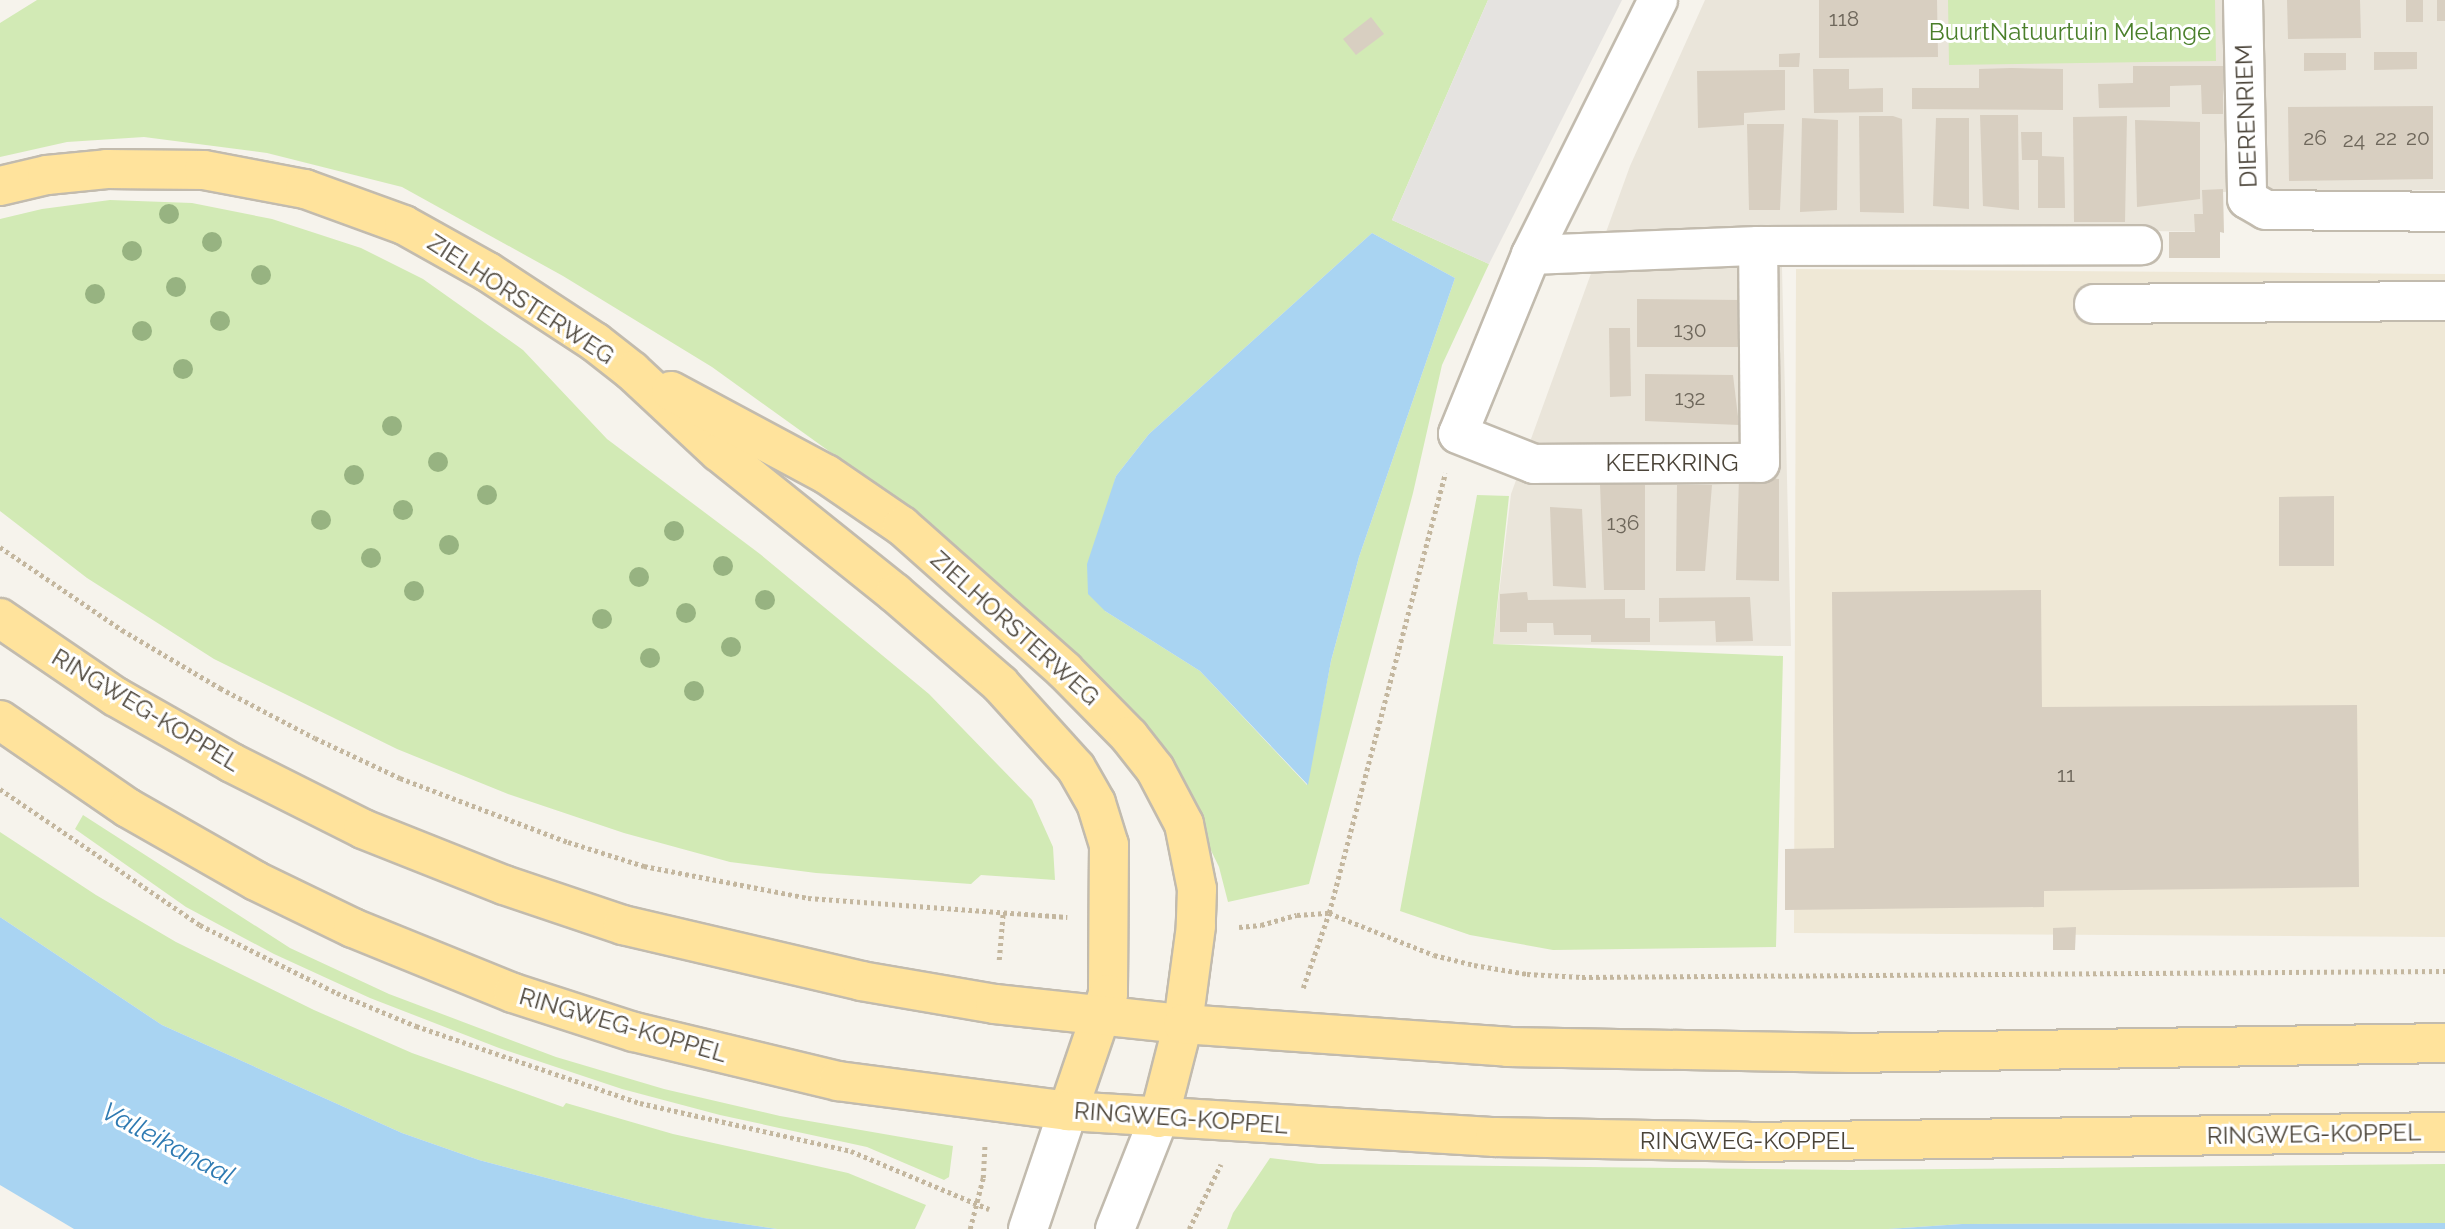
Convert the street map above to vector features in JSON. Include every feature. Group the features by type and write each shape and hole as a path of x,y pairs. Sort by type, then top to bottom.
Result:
{"main road":[{"name":"ZIELHORSTERWEG","path":"0,186 47,175 140,167 204,170 305,189 382,216 429,238 550,311 632,371 719,452 895,593 1000,684 1076,768 1096,803 1109,845 1111,921 1108,994 1103,1016 1068,1111"},
{"name":"ZIELHORSTERWEG","path":"632,371 739,425 826,474 883,512 1065,670 1129,736 1155,769 1184,824 1195,868 1196,926 1183,1024 1158,1118"},
{"name":"RINGWEG-KOPPEL","path":"0,618 116,697 232,763 363,829 504,885 623,925 785,965 981,1002 1183,1024 1494,1046 1672,1052 1850,1053 2445,1043"},
{"name":"RINGWEG-KOPPEL","path":"0,720 128,808 257,881 353,928 513,993 634,1032 838,1081 1068,1111 1495,1137 1748,1142 2445,1132"}],"street":[{"path":"1458,433 1531,255 1658,0"},
{"name":"DIERENRIEM","path":"2243,0 2247,199 2266,210 2445,212"},
{"path":"1531,255 1758,246 2142,245"},
{"name":"KEERKRING","path":"1458,433 1534,464 1760,463 1758,246"},
{"path":"2094,304 2445,300"},
{"path":"1028,1229 1068,1111"},
{"path":"1115,1229 1158,1118"}],"path":[{"path":"1329,913 1432,514 1458,433"},
{"path":"970,1229 976,1203"}],"shaded area":[{"path":"1488,0 1622,0 1489,264 1392,220"},
{"path":"1705,0 2445,0 2445,190 2223,192 2222,232 1781,226 1791,646 1493,644 1511,494 1630,166"},
{"path":"1796,269 2445,274 2445,937 1794,933"}],"green space":[{"path":"37,0 1488,0 1392,220 1489,264 1442,365 1413,493 1309,884 1228,902 1219,867 1166,757 1112,691 1050,632 904,505 712,367 563,276 402,187 267,153 144,137 67,142 0,157 0,23","holes":["1372,233 1455,278 1359,557 1331,661 1307,785 1200,671 1105,611 1111,496 1116,476 1149,434"]},
{"name":"BuurtNatuurtuin Melange","path":"1948,0 2215,0 2216,61 1949,65"},
{"path":"110,200 192,203 272,219 361,248 423,279 523,350 607,439 760,554 929,694 1032,800 1053,847 1055,880 981,875 971,884 816,873 730,862 624,833 508,794 397,749 214,659 87,578 0,511 0,219 42,209"},
{"path":"1477,495 1509,496 1493,644 1783,656 1776,947 1553,950 1470,935 1400,911"},
{"path":"83,815 290,948 389,994 556,1057 664,1089 780,1116 953,1146 949,1177 944,1180 867,1147 720,1115 622,1089 499,1048 370,998 274,954 186,907 75,829"},
{"path":"0,832 96,895 176,942 314,1010 412,1053 563,1107 566,1103 673,1134 848,1173 926,1205 915,1229 777,1229 703,1218 642,1203 479,1160 402,1133 162,1025 0,917"},
{"path":"1270,1158 1319,1164 1850,1170 2445,1164 2445,1223 1962,1224 1888,1229 1227,1229 1233,1213"}],"water":[{"path":"1372,233 1455,278 1359,557 1331,661 1308,785 1200,671 1105,611 1088,594 1087,564 1116,476 1149,434"},
{"name":"Valleikanaal","path":"0,917 162,1025 402,1133 479,1160 642,1203 704,1218 777,1229 74,1229 0,1185"},
{"path":"2445,1223 2445,1229 1888,1229 1962,1224"}],"building":[{"path":"1819,0 1937,0 1938,57 1819,58"},
{"path":"2287,0 2360,0 2361,38 2288,39"},
{"path":"2406,0 2423,0 2423,22 2406,22"},
{"path":"2437,0 2445,0 2445,21 2437,21"},
{"path":"1371,17 1384,34 1356,55 1343,39"},
{"path":"2374,52 2417,52 2417,69 2374,70"},
{"path":"1800,53 1799,67 1779,67 1779,54"},
{"path":"2304,53 2346,53 2346,70 2304,71"},
{"path":"2133,66 2223,66 2223,114 2202,114 2201,85 2170,86 2170,107 2099,108 2098,84 2133,83"},
{"path":"1813,69 1849,69 1849,89 1883,88 1883,112 1814,113"},
{"path":"1979,69 2063,69 2063,110 1912,109 1912,88 1979,88"},
{"path":"1785,70 1785,110 1744,113 1744,125 1698,128 1697,71"},
{"path":"2433,106 2433,179 2289,181 2288,107"},
{"path":"1980,115 2018,115 2019,210 1983,206"},
{"path":"1859,116 1893,116 1902,119 1904,213 1860,212"},
{"path":"2127,116 2125,222 2074,222 2073,117"},
{"path":"1802,118 1838,120 1837,210 1800,212"},
{"path":"1936,118 1969,118 1969,209 1933,206"},
{"path":"2135,120 2200,122 2200,199 2137,207"},
{"path":"1747,124 1784,124 1780,210 1749,210"},
{"path":"2021,132 2042,132 2042,156 2064,157 2065,208 2038,208 2038,160 2022,160"},
{"path":"2223,189 2224,233 2220,232 2220,258 2169,258 2169,232 2195,232 2194,214 2203,214 2202,190"},
{"path":"1637,299 1743,300 1744,347 1637,347"},
{"path":"1609,328 1630,328 1631,396 1610,397"},
{"path":"1645,374 1733,375 1739,425 1645,421"},
{"path":"1739,477 1779,479 1779,581 1736,580"},
{"path":"1600,484 1645,485 1645,590 1604,590"},
{"path":"1677,485 1712,485 1705,571 1676,571"},
{"path":"2334,496 2334,566 2279,566 2279,497"},
{"path":"1550,507 1582,509 1586,588 1553,586"},
{"path":"2041,590 2042,707 2357,705 2359,887 2044,891 2044,907 1785,910 1785,849 1834,848 1832,592"},
{"path":"1527,592 1528,600 1625,599 1625,618 1650,618 1650,642 1591,642 1591,635 1554,635 1553,623 1527,623 1527,632 1500,632 1500,594"},
{"path":"1750,597 1753,641 1716,642 1715,621 1659,622 1659,598"},
{"path":"2076,927 2075,950 2053,950 2053,928"}]}
